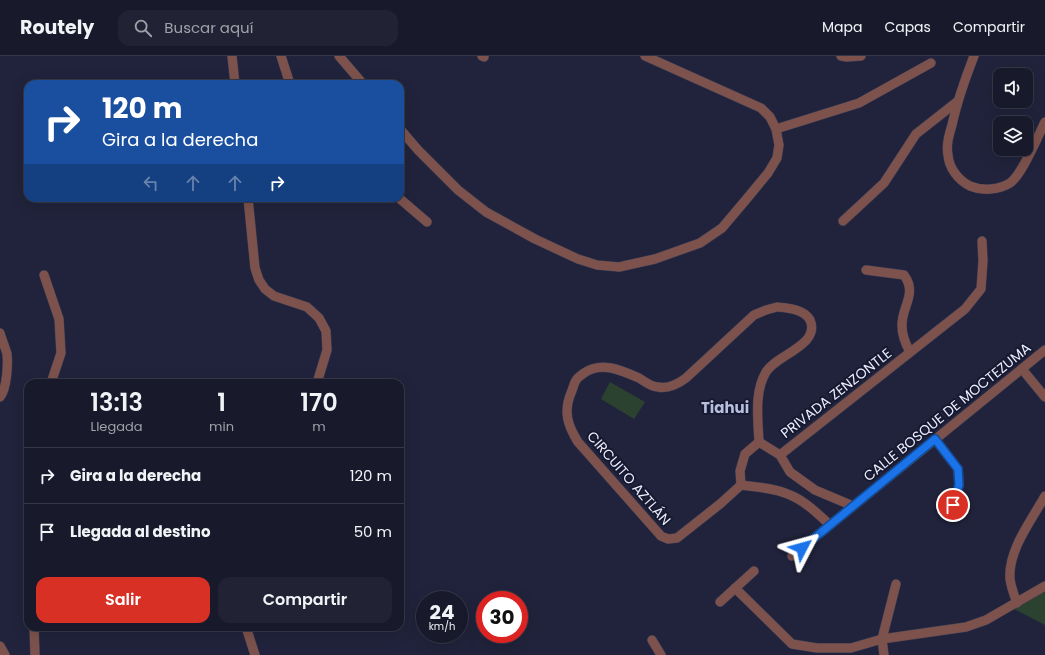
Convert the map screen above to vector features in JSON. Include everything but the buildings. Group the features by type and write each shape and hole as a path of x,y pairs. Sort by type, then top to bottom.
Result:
{"street":[{"path":"232,56 235,80"},
{"path":"280,56 289,80"},
{"path":"339,56 359,80"},
{"path":"404,134 458,190 486,212 535,239 597,266 619,267 656,259 700,243 722,228 768,172 777,158 779,144 776,129 770,117 761,108 645,56"},
{"path":"841,56 861,56"},
{"path":"974,56 958,101 947,145 951,168 956,176 966,184 975,188 986,190 1010,183 1018,174 1045,122"},
{"path":"776,129 859,103 931,63"},
{"path":"843,221 884,183 916,134 958,101"},
{"path":"248,202 255,268 264,289 274,296 307,307 319,318 326,331 327,350 318,379"},
{"path":"404,202 427,222"},
{"name":"PRIVADA ZENZONTLE","path":"780,455 965,309 981,290 983,262 982,241"},
{"name":"PRIVADA ZENZONTLE","path":"866,270 904,275 910,282 909,296 902,324 903,340 910,352"},
{"path":"44,275 59,319 61,353 52,379"},
{"name":"CIRCUITO AZTLÁN","path":"741,485 720,504 677,538 668,539 662,536 578,442 569,427 567,412 569,398 577,378 587,371 609,367 657,387 668,387 679,383 686,378 754,315 777,307 790,308 804,313 809,319 812,328 811,334 802,346 777,360 766,372 760,386 758,404 759,442"},
{"path":"0,333 7,355 6,381 0,397"},
{"name":"CALLE BOSQUE DE MOCTEZUMA","path":"792,556 1045,350"},
{"path":"1022,369 1045,397"},
{"path":"935,439 958,469 959,485 953,505"},
{"path":"830,525 813,510 790,495 763,488 741,485 740,471 745,454 759,442 780,455 790,472 815,490 853,506"},
{"path":"1017,603 1010,580 1010,564 1015,549 1045,496"},
{"path":"720,602 754,571"},
{"path":"884,655 882,639 896,584"},
{"path":"735,588 792,644 817,648 851,648 882,639 966,627 986,620 1045,586"},
{"path":"34,631 35,655"},
{"path":"247,631 255,655"},
{"path":"652,640 658,654"},
{"path":"0,646 6,655"}],"green space":[{"path":"610,382 645,402 634,419 601,399"},
{"path":"1045,591 1045,625 1014,609"}],"district":[{"name":"Tiahui","path":"725,408"}],"route":[{"path":"802,548 935,439 958,469 959,485 953,505"}]}
